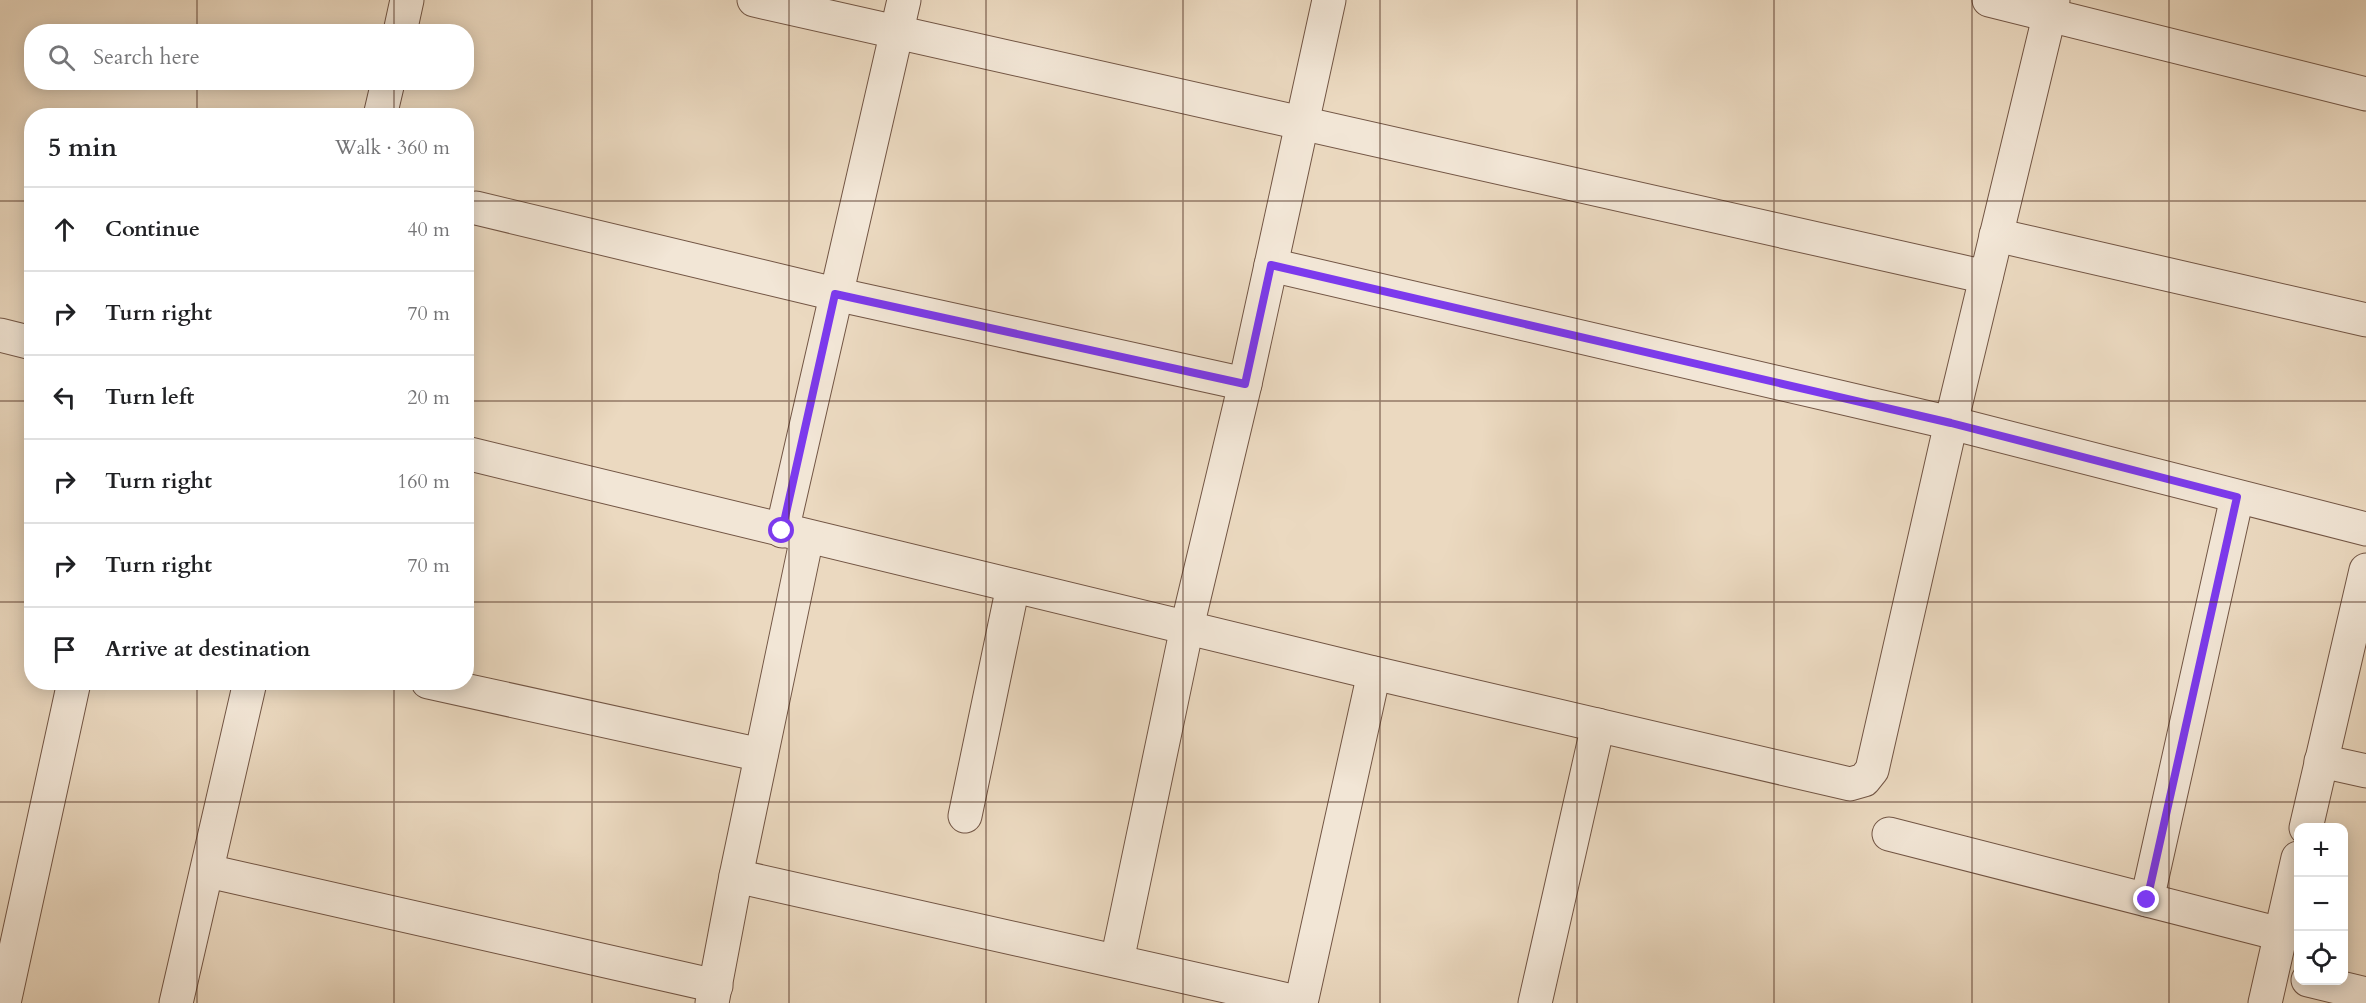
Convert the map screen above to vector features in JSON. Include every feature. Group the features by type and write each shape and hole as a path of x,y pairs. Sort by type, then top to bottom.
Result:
{"street":[{"path":"402,24 407,0"},
{"path":"754,0 1986,277"},
{"path":"208,871 714,995 761,755 794,534 835,294 904,0"},
{"path":"1117,961 1187,627 1245,384 1329,0"},
{"path":"1989,0 2051,8 2366,94"},
{"path":"474,455 1374,674 1850,784 1864,780 1872,770 1951,423 2051,8"},
{"path":"382,108 386,90"},
{"path":"476,208 835,294 1245,384"},
{"path":"1996,235 2366,320"},
{"path":"1271,265 1951,423 2366,529"},
{"path":"0,335 24,341"},
{"path":"2147,900 2237,497"},
{"path":"2307,823 2366,570"},
{"path":"965,816 1013,586"},
{"path":"736,876 1301,1003 1374,674"},
{"path":"4,1003 72,690"},
{"path":"176,1003 248,690"},
{"path":"464,690 761,755"},
{"path":"1534,1003 1598,725"},
{"path":"2321,761 2366,771"},
{"path":"1889,834 2280,934"},
{"path":"2278,985 2280,934 2294,875"},
{"path":"2326,985 2366,994"}],"route":[{"path":"782,531 835,294 1245,384 1271,265 1951,423 2237,497 2147,900"}]}
